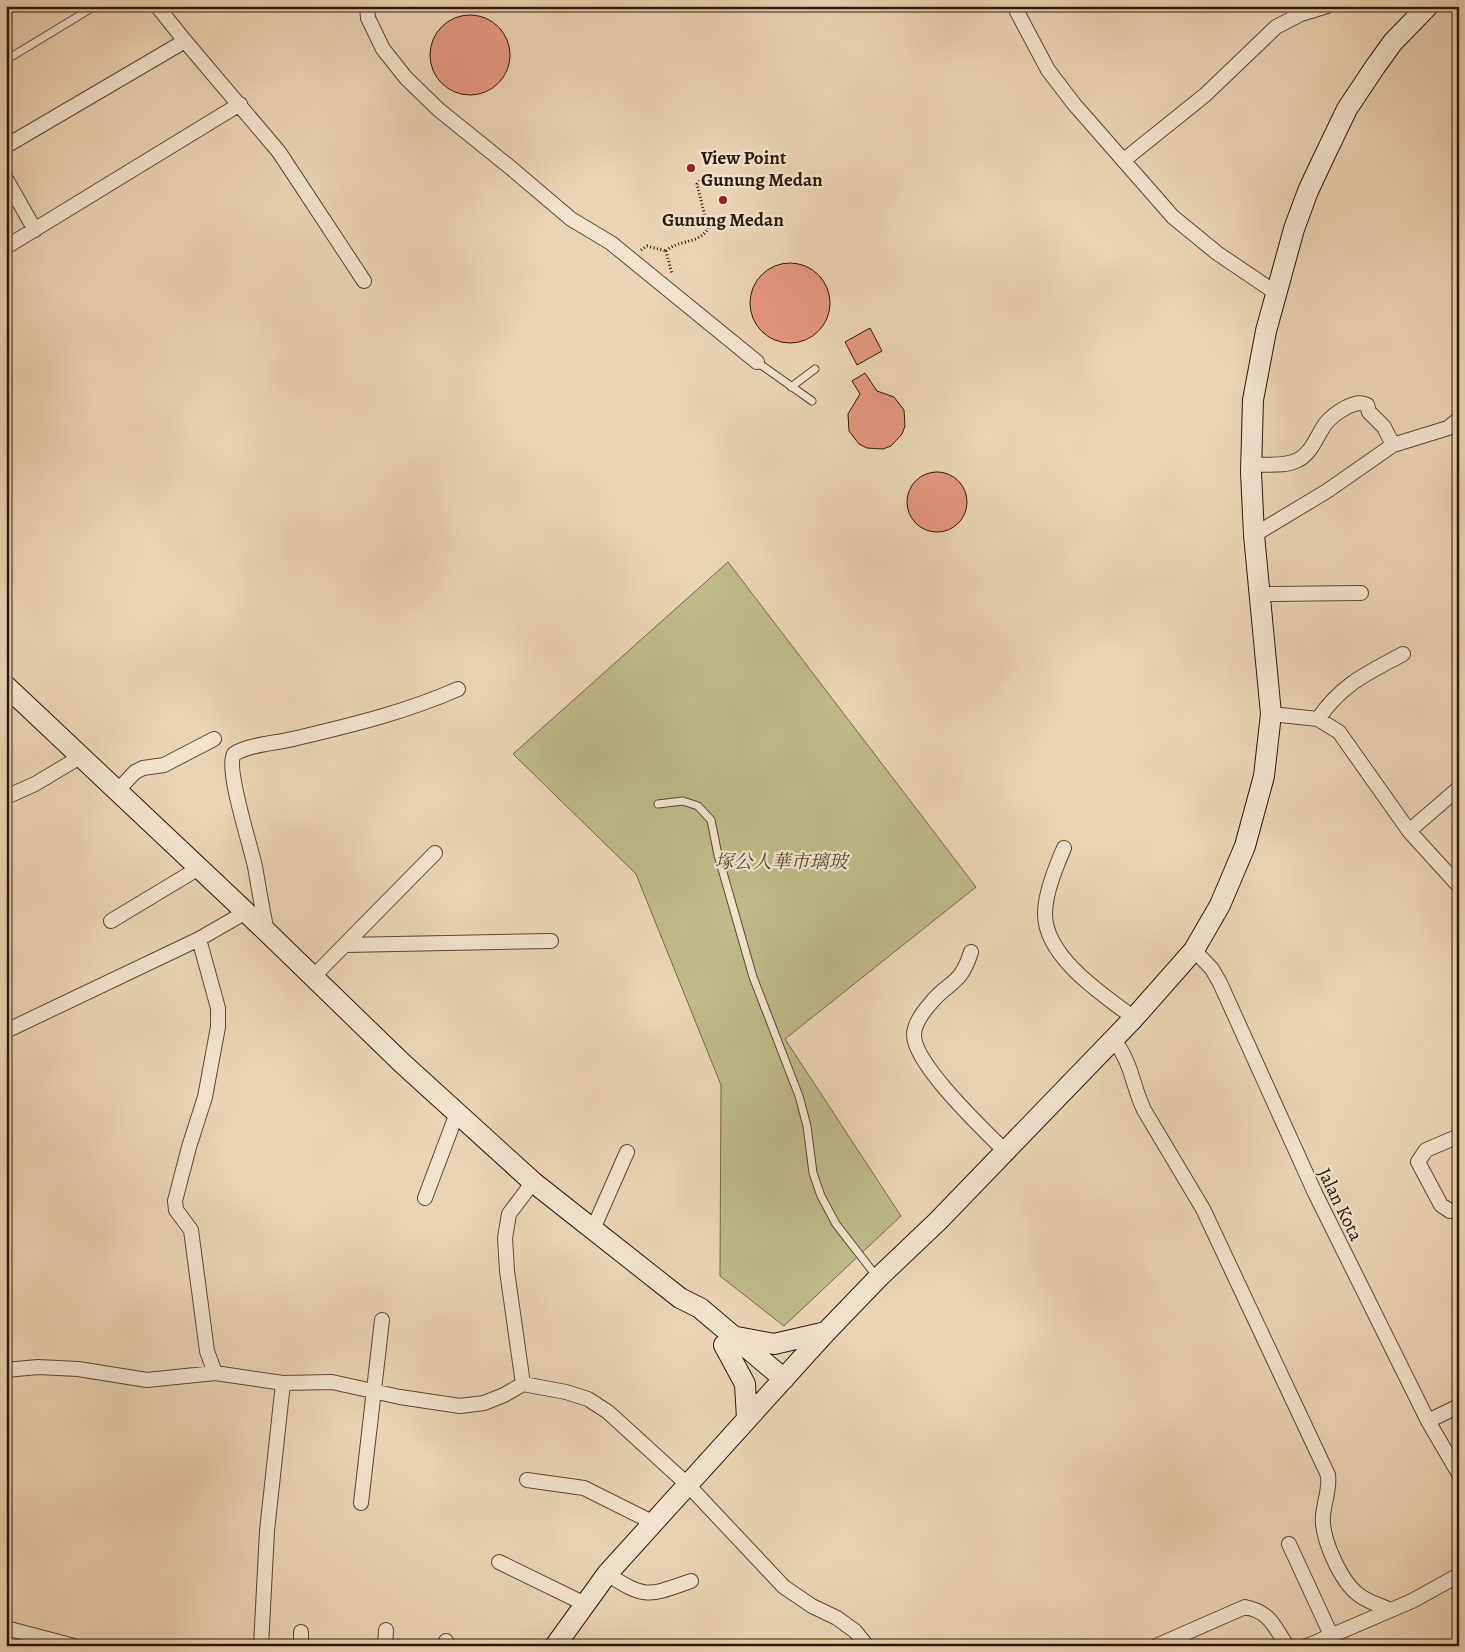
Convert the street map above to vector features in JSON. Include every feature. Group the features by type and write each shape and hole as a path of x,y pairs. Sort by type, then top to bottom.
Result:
{"main road":[{"path":"555,1646 607,1574 826,1332 878,1278 938,1221 1134,1018 1194,950 1220,905 1245,846 1264,776 1271,714 1254,535 1251,465 1254,400 1266,330 1308,191 1347,109 1393,42 1428,6"},
{"path":"6,686 457,1113 533,1182 685,1302 693,1317 728,1340 779,1384"},
{"path":"728,1340 774,1344 826,1332"},
{"path":"728,1340 745,1384 748,1419"}],"street":[{"path":"157,6 184,41 240,104 279,152 364,281"},
{"path":"368,6 368,18 384,49 406,78 439,110 570,219 611,242 757,362"},
{"path":"1014,6 1048,70 1074,104 1173,216 1217,252 1276,293"},
{"path":"1124,160 1205,95 1276,27 1301,14 1327,6"},
{"path":"6,146 184,41"},
{"path":"6,247 240,104"},
{"path":"6,179 35,230"},
{"path":"1251,465 1289,463 1300,459 1327,423 1348,407 1360,402 1367,405 1369,412 1384,427 1393,445"},
{"path":"1254,535 1319,496 1393,445 1448,428 1459,419"},
{"path":"1260,594 1361,593"},
{"path":"1318,719 1341,691 1402,654"},
{"path":"267,932 255,866 238,798 232,763 234,754 247,749 396,713 427,703 458,689"},
{"path":"1271,714 1318,719 1339,732 1410,831 1459,886"},
{"path":"118,790 135,772 143,768 164,765 214,739"},
{"path":"6,797 35,784 82,756"},
{"path":"1410,831 1459,788"},
{"path":"1064,848 1046,904 1046,926 1075,972 1134,1018"},
{"path":"313,977 435,854"},
{"path":"111,920 199,868"},
{"path":"6,1031 199,939 246,912"},
{"path":"199,939 218,1008 218,1027 205,1098 189,1147 175,1201 176,1210 191,1230 207,1351 215,1373"},
{"path":"345,945 551,941"},
{"name":"Jalan Kota","path":"1194,950 1212,969 1220,983 1315,1193 1428,1421 1459,1474"},
{"path":"971,952 960,978 931,1003 919,1020 914,1034 915,1044 930,1068 955,1100 1005,1151"},
{"path":"1113,1039 1126,1055 1144,1110 1203,1209 1328,1475 1329,1484 1323,1518 1325,1535 1332,1554 1347,1583 1358,1595 1390,1610"},
{"path":"425,1198 457,1113"},
{"path":"1459,1136 1426,1150 1418,1162 1441,1205 1450,1212 1459,1211"},
{"path":"593,1229 627,1152"},
{"path":"523,1384 507,1271 505,1238 509,1214 533,1182"},
{"path":"361,1503 382,1320"},
{"path":"6,1370 38,1367 78,1369 147,1380 215,1373 283,1383 332,1382 460,1406 484,1403 504,1396 523,1384 566,1392 595,1403 608,1412 688,1485 784,1587 805,1602 837,1618 855,1631 867,1646"},
{"path":"261,1646 267,1531 283,1383"},
{"path":"1428,1421 1459,1406"},
{"path":"527,1480 584,1488 654,1523"},
{"path":"1289,1544 1331,1636"},
{"path":"499,1562 585,1604"},
{"path":"607,1574 632,1590 650,1594 691,1581"},
{"path":"1307,1646 1412,1601 1459,1574"},
{"path":"1156,1646 1246,1607 1258,1610 1268,1616 1287,1646"},
{"path":"6,1628 74,1646"},
{"path":"385,1646 386,1630"}],"lane":[{"path":"6,60 95,6"},
{"path":"757,362 812,401"},
{"path":"791,386 815,369"},
{"path":"658,804 684,800 698,806 711,820 718,855 753,977 799,1096 807,1126 813,1172 821,1196 836,1224 878,1278"}],"path":[{"path":"629,258 647,246 666,251 673,244 692,242 703,237 708,229 697,184 704,175"}],"green space":[{"name":"塚公人華市璃玻","path":"728,562 976,887 785,1039 901,1216 784,1326 720,1276 721,1085 636,874 513,754"}],"building":[{"path":"462,15 478,15 499,26 510,47 510,63 499,84 478,95 462,95 448,89 436,77 430,63 430,47 436,33 448,21"},
{"path":"782,263 798,263 819,274 830,295 830,311 819,332 798,343 782,343 768,337 756,325 750,311 750,295 756,281 768,269"},
{"path":"870,328 882,351 857,365 845,342"},
{"path":"865,373 877,391 894,397 904,410 905,426 902,434 891,446 883,449 867,448 859,444 849,431 848,414 860,394 852,381"},
{"path":"937,472 953,477 958,481 962,486 967,502 962,518 958,523 953,527 937,532 921,527 916,523 912,518 907,502 912,486 916,481 921,477"}],"place":[{"name":"View Point Gunung Medan","path":"691,168"},
{"name":"Gunung Medan","path":"723,200"}]}
